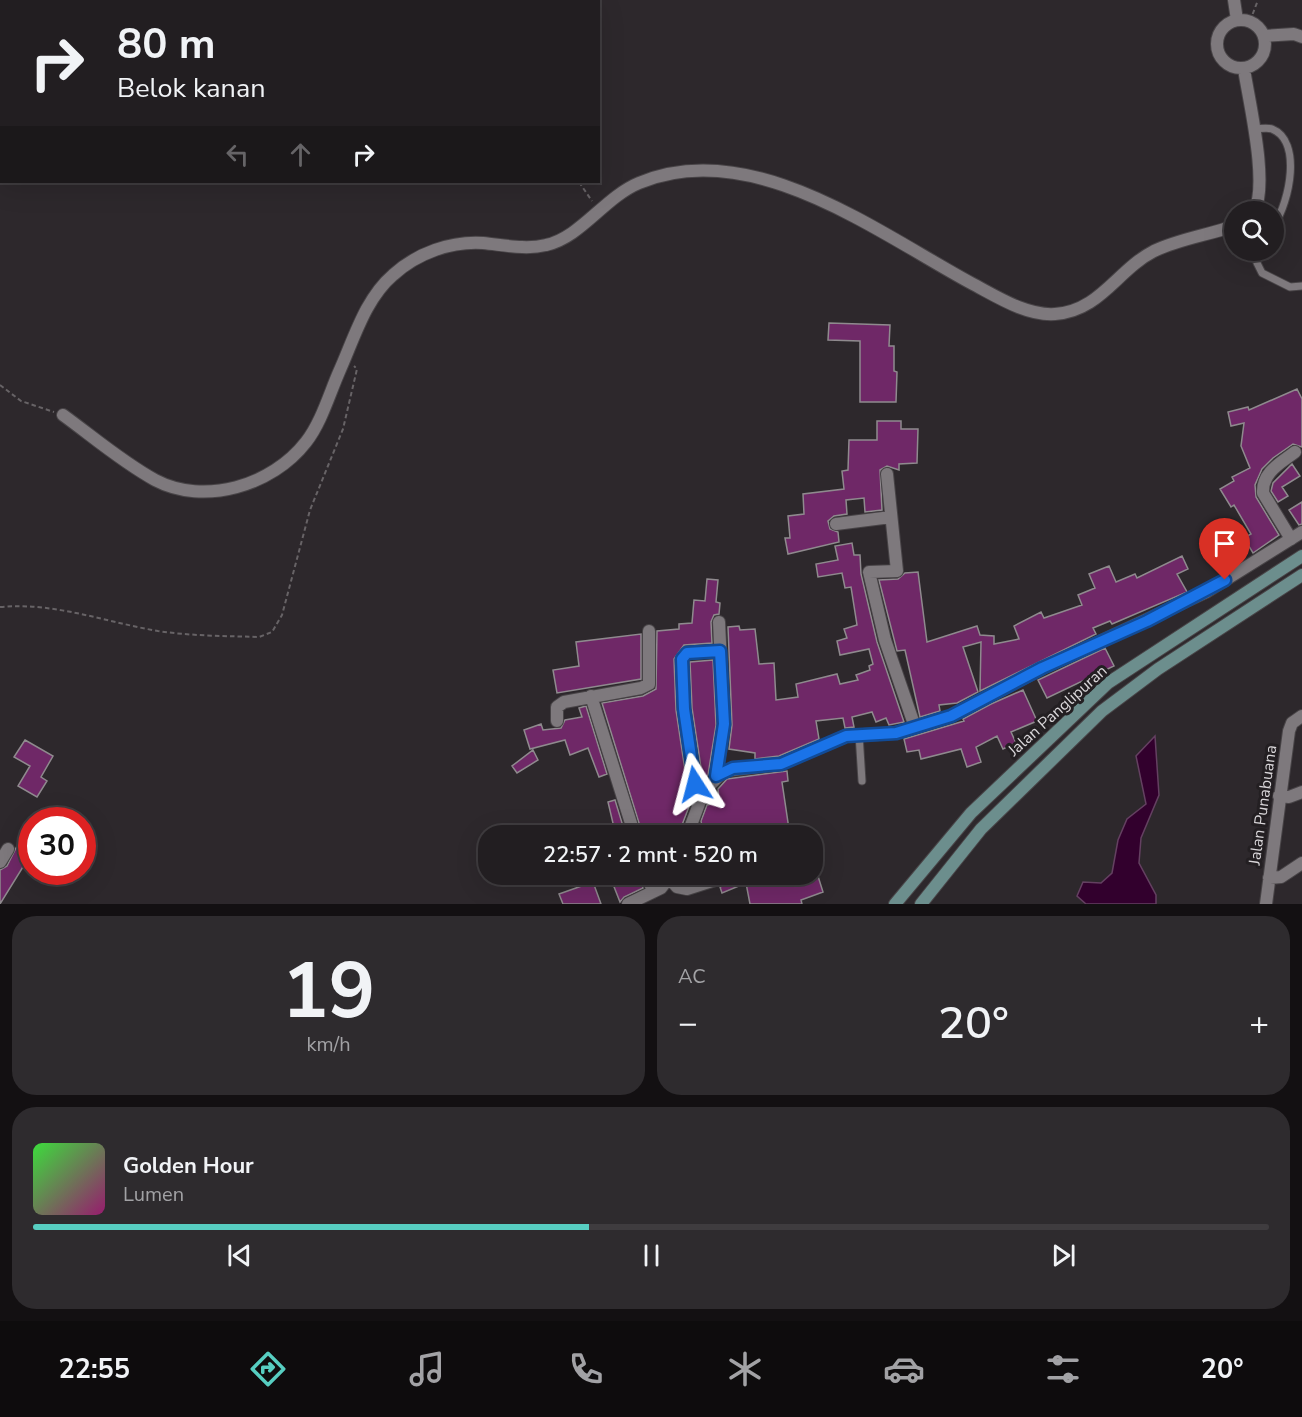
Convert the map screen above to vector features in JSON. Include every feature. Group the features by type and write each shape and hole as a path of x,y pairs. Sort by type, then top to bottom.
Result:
{"main road":[{"name":"Jalan Panglipuran","path":"895,904 971,813 1108,683 1302,556"},
{"name":"Jalan Panglipuran","path":"921,904 981,829 1102,711 1158,669 1302,575"}],"street":[{"path":"1234,0 1244,21 1264,36 1266,43 1262,57 1245,69"},
{"path":"1244,21 1229,22 1218,35 1217,51 1227,64 1245,69"},
{"path":"1264,36 1294,34 1302,37"},
{"path":"1245,69 1261,184 1258,201"},
{"path":"63,415 158,481 192,493 238,488 265,477 307,441 374,296 393,274 430,252 459,244 522,247 551,244 569,234 600,208 631,187 676,173 733,173 792,188 830,205 984,290 1030,312 1042,314 1057,314 1083,307 1105,293 1131,267 1153,252 1224,229"},
{"path":"716,776 733,768 781,764 806,756 832,741 859,734 896,733 977,705 1042,668 1206,592 1297,535 1263,493 1268,474 1295,452"},
{"path":"887,474 897,571 869,572 885,640 915,727"},
{"path":"836,524 891,518"},
{"path":"691,825 698,802 716,776 724,724 719,622"},
{"path":"556,721 559,704 641,688 649,684 649,631"},
{"path":"698,802 684,709 682,659 687,653 720,651"},
{"path":"591,696 632,825"},
{"name":"Jalan Punabuana","path":"1266,904 1289,731 1292,723 1302,716"},
{"path":"1280,796 1289,797 1302,792"},
{"path":"0,862 8,849"},
{"path":"1269,878 1281,877 1302,863"},
{"path":"651,885 653,892"},
{"path":"628,904 653,892 661,885"},
{"path":"676,885 687,889 700,885"}],"lane":[{"path":"1254,129 1273,129 1289,139 1298,156 1294,181 1284,206"},
{"path":"1257,261 1262,273 1290,287 1302,286"},
{"path":"859,734 862,781"}],"path":[{"path":"1244,21 1258,0"},
{"path":"580,183 586,195 600,208"},
{"path":"0,607 25,606 77,612 144,628 185,634 259,637 272,632 282,615 310,510 348,413 357,369 347,354"},
{"path":"0,385 21,401 63,415"}],"shaded area":[{"path":"1155,736 1159,795 1141,838 1139,863 1156,895 1156,904 1086,904 1077,896 1083,882 1101,883 1112,873 1118,840 1127,819 1146,804 1136,756"}],"building":[{"path":"829,323 890,325 889,346 894,346 894,371 897,372 896,402 860,402 860,341 828,340"},
{"path":"1297,389 1302,399 1302,447 1293,444 1273,458 1262,469 1255,485 1256,497 1279,535 1253,553 1244,538 1251,534 1234,505 1231,507 1220,489 1234,481 1232,477 1250,468 1241,446 1244,423 1231,426 1228,412 1248,407 1249,410"},
{"path":"877,421 901,421 901,429 918,429 917,463 899,464 899,470 887,466 880,470 882,510 865,512 864,498 846,500 847,514 834,516 828,521 830,529 838,532 839,542 788,554 785,538 790,538 788,516 804,514 803,494 844,489 842,471 848,470 849,440 877,440"},
{"path":"1292,464 1300,476 1282,487 1288,496 1278,502 1271,491 1273,483"},
{"path":"1302,502 1302,524 1299,525 1289,510"},
{"path":"852,543 854,555 860,555 861,574 877,642 904,722 889,725 886,718 876,722 872,712 852,717 854,727 845,728 843,718 816,721 819,739 779,756 755,759 755,753 729,749 732,725 728,627 739,626 740,630 755,629 759,664 774,663 776,700 798,697 796,684 837,674 840,684 858,680 856,675 870,670 869,666 873,664 869,649 840,655 837,641 847,638 844,629 857,625 851,587 845,588 842,573 818,577 816,564 838,560 835,546"},
{"path":"1182,556 1188,569 1177,574 1187,592 1112,624 1110,621 1093,628 1096,634 980,691 981,642 963,647 978,692 957,703 939,705 940,711 920,717 905,650 897,651 879,580 898,579 905,573 918,572 927,642 977,626 980,635 994,636 994,644 1019,639 1014,626 1041,612 1044,618 1082,605 1078,595 1095,588 1089,574 1109,566 1116,582 1135,574 1137,578"},
{"path":"707,579 718,580 716,602 720,603 719,614 714,615 711,622 712,643 684,645 674,659 676,710 689,797 683,802 690,802 690,804 682,825 640,825 602,703 643,696 656,689 657,631 679,629 679,624 692,623 694,600 705,601"},
{"path":"641,634 641,679 557,693 553,670 579,666 576,642"},
{"path":"1105,648 1114,666 1047,698 1038,680"},
{"path":"713,660 716,725 708,775 703,781 692,708 690,662"},
{"path":"1023,690 1037,721 1011,732 1016,743 1003,749 997,736 976,747 981,762 967,767 961,749 921,759 919,750 907,752 904,739 964,721 963,719 991,704"},
{"path":"586,706 607,774 599,777 588,748 570,755 565,740 530,749 524,730 541,724 543,730 561,728 565,720 582,717 579,708"},
{"path":"25,740 53,756 41,777 47,781 37,797 18,786 30,766 14,757"},
{"path":"533,750 538,760 517,773 512,766"},
{"path":"787,771 788,781 782,782 788,825 702,825 707,805 713,804 712,798 719,797 718,789 727,779"},
{"path":"615,800 623,825 613,825 608,802"},
{"path":"17,846 18,875 0,904 0,870 7,866"},
{"path":"584,885 594,885 601,904 563,904 559,894"},
{"path":"613,885 642,885 643,888 624,897 620,902"},
{"path":"725,885 741,885 722,893 720,887"},
{"path":"746,885 821,885 823,892 801,900 802,904 750,904"}],"route":[{"path":"695,784 684,709 682,659 687,653 720,651 724,724 716,776 733,768 781,764 806,756 846,736 896,733 951,716 977,705 1042,668 1147,621 1225,580"}]}
